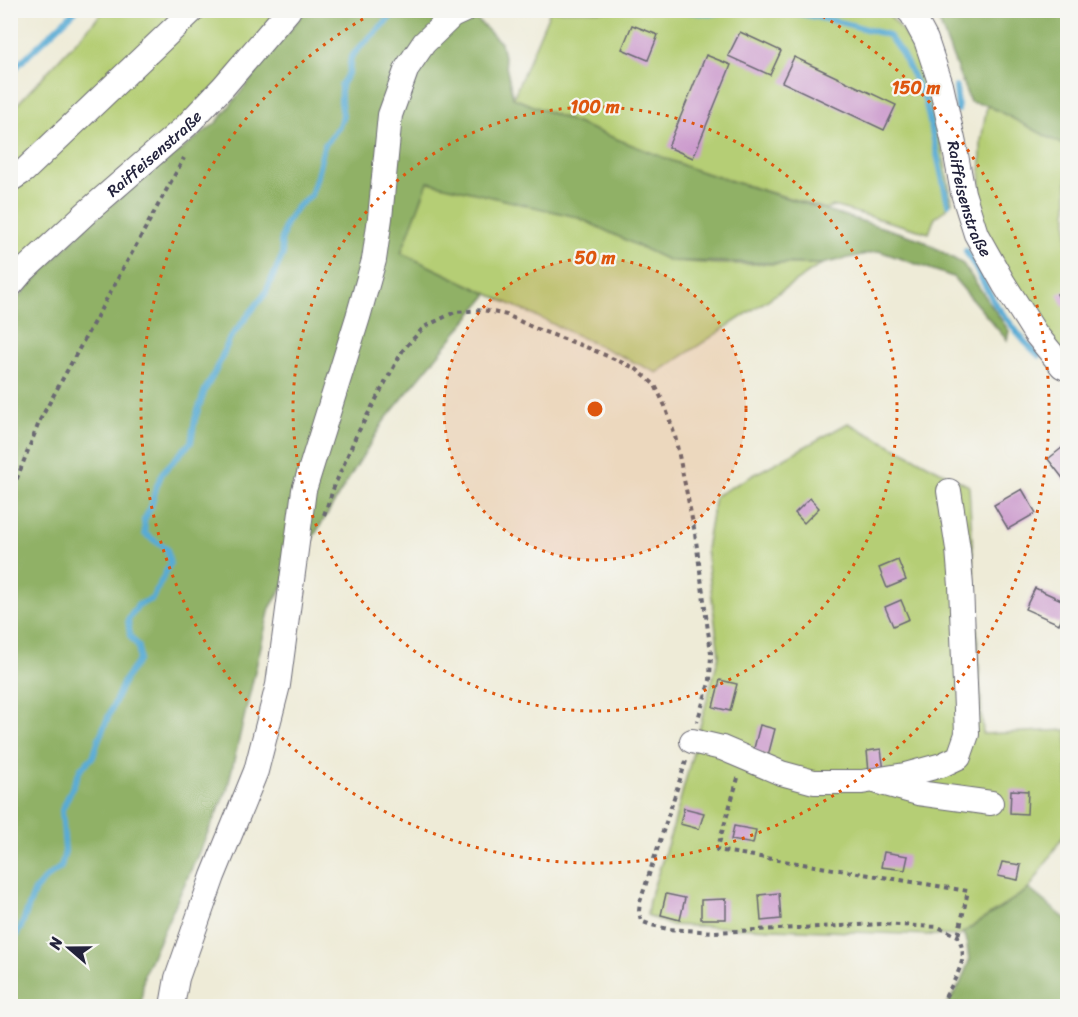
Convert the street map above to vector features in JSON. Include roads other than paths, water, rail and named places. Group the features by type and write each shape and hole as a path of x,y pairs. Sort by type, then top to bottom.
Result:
{"street":[{"path":"10,180 24,171 193,10"},
{"name":"Raiffeisenstraße","path":"10,286 87,212 186,126 224,86 289,10"},
{"path":"172,1006 177,978 213,876 256,771 278,685 304,490 374,260 381,218 390,115 407,68 423,43 452,16 465,10"},
{"name":"Raiffeisenstraße","path":"908,10 926,40 941,84 963,193 976,234 1035,333 1062,366 1068,369"},
{"path":"692,741 722,748 781,773 814,782 862,782 905,775 942,765 959,757 967,734 961,586 949,491"},
{"path":"873,780 918,793 991,803"}],"waterway":[{"path":"10,75 76,10"},
{"path":"10,946 21,927 35,890 61,867 65,851 62,810 81,768 93,757 125,679 139,660 139,647 130,636 128,620 138,605 152,599 170,564 167,549 145,534 144,520 151,507 162,473 191,442 195,419 205,390 230,338 265,294 283,254 281,243 285,225 296,208 311,195 324,146 338,128 343,116 341,85 349,72 351,57 398,10"},
{"path":"680,10 709,14 733,10"},
{"path":"783,10 888,35 902,54 925,100 948,204"},
{"path":"956,87 958,110"},
{"path":"966,251 996,305 1039,356"}]}
